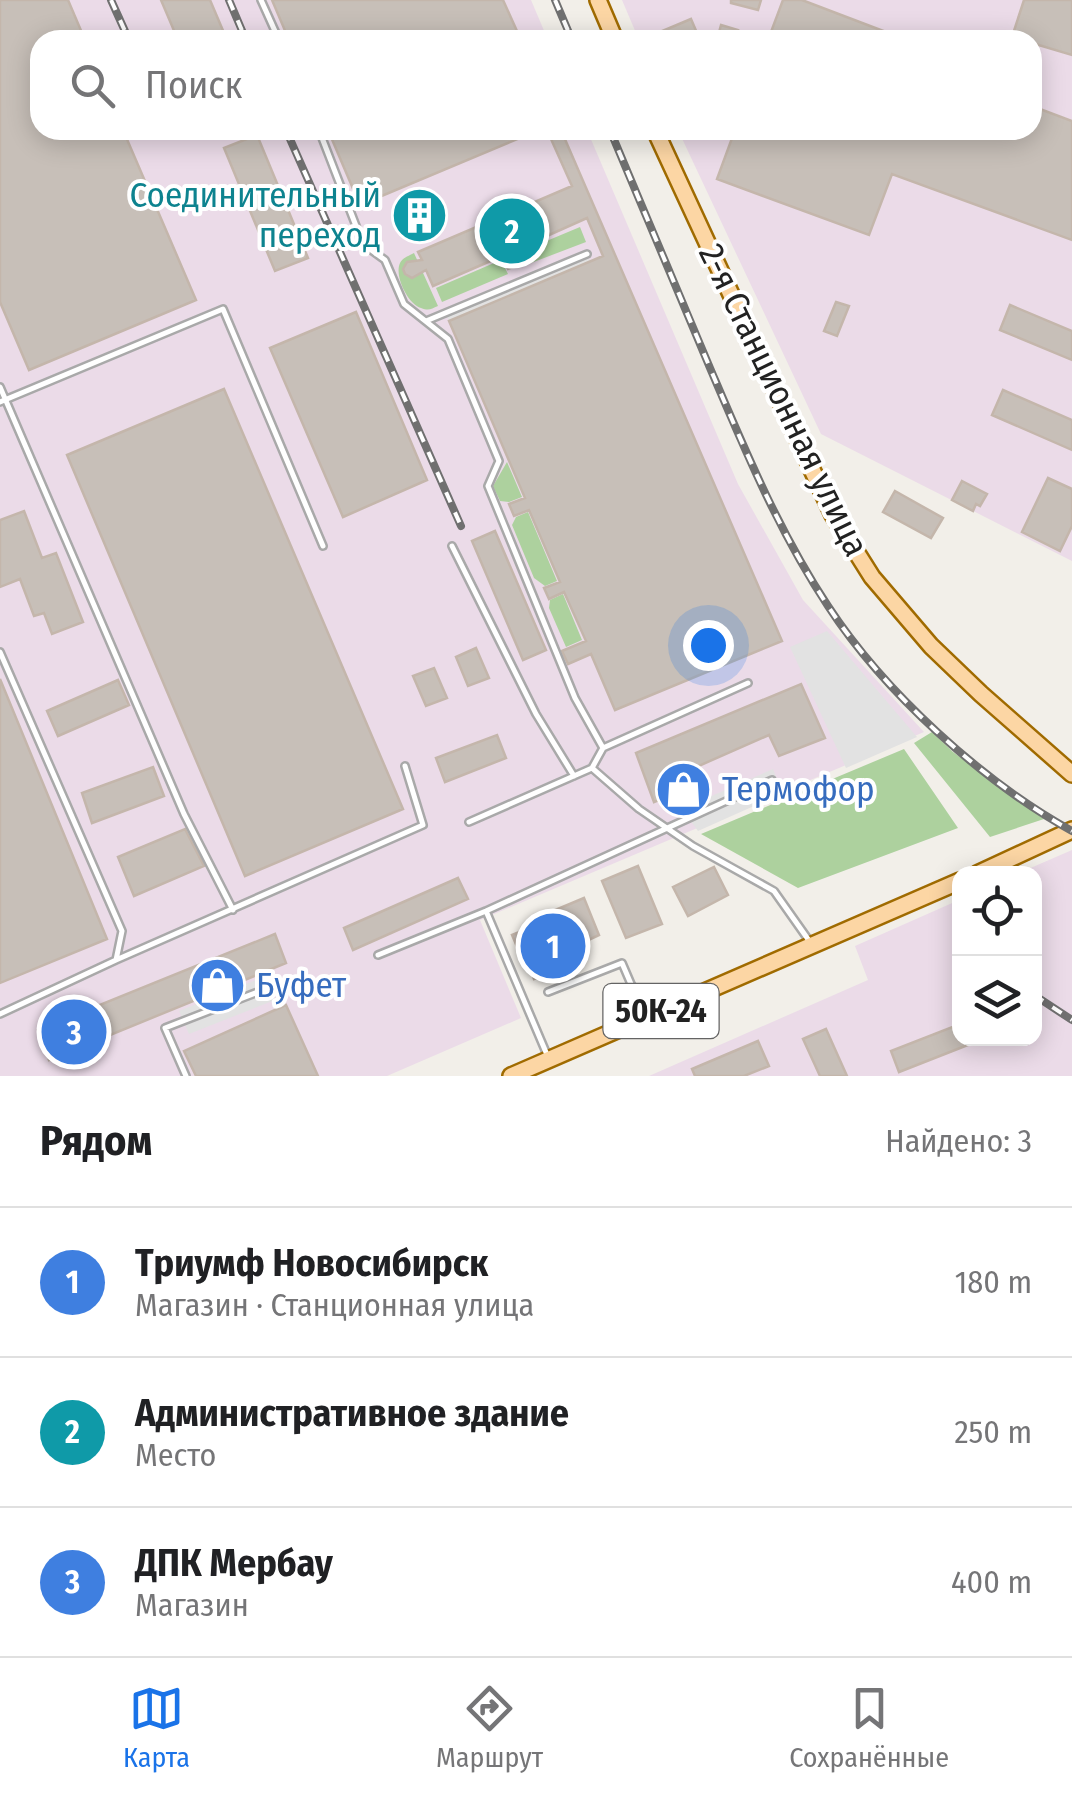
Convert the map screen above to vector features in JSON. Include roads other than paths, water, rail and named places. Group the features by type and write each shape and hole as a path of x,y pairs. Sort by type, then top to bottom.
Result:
{"main road":[{"path":"598,0 611,30"},
{"name":"2-я Станционная улица","path":"660,140 833,515 872,577 931,646 1072,774"},
{"path":"993,866 1072,830"},
{"name":"50К-24","path":"511,1076 952,884"}],"lane":[{"path":"262,0 275,30"},
{"path":"322,140 362,244 386,260 404,304 448,339 499,461 488,486 575,698 603,748"},
{"path":"426,322 587,254"},
{"path":"3,401 223,309 323,546"},
{"path":"0,387 184,814 233,910"},
{"path":"452,546 536,714 574,776"},
{"path":"0,652 122,931 116,960"},
{"path":"469,822 592,768 603,748 748,684"},
{"path":"0,1014 422,825 406,766"},
{"path":"592,768 639,809 694,846 774,891 812,945"},
{"path":"378,955 486,911 772,780"},
{"path":"486,911 549,1060"},
{"path":"548,992 622,963 652,1015"},
{"path":"186,1076 165,1028 263,990"}],"railway":[{"path":"111,0 124,30"},
{"path":"229,0 242,30"},
{"path":"555,0 568,30"},
{"path":"290,140 461,526"},
{"path":"614,140 750,460 778,520 828,606 877,671 938,732 1004,787 1072,831"},
{"path":"1042,1000 1072,1020"}],"place":[{"name":"Соединительный переход","path":"420,215"},
{"name":"Административное здание","path":"512,231"},
{"name":"Термофор","path":"683,789"},
{"name":"Триумф Новосибирск","path":"553,946"},
{"name":"Буфет","path":"217,985"},
{"name":"ДПК Мербау","path":"74,1032"}]}
